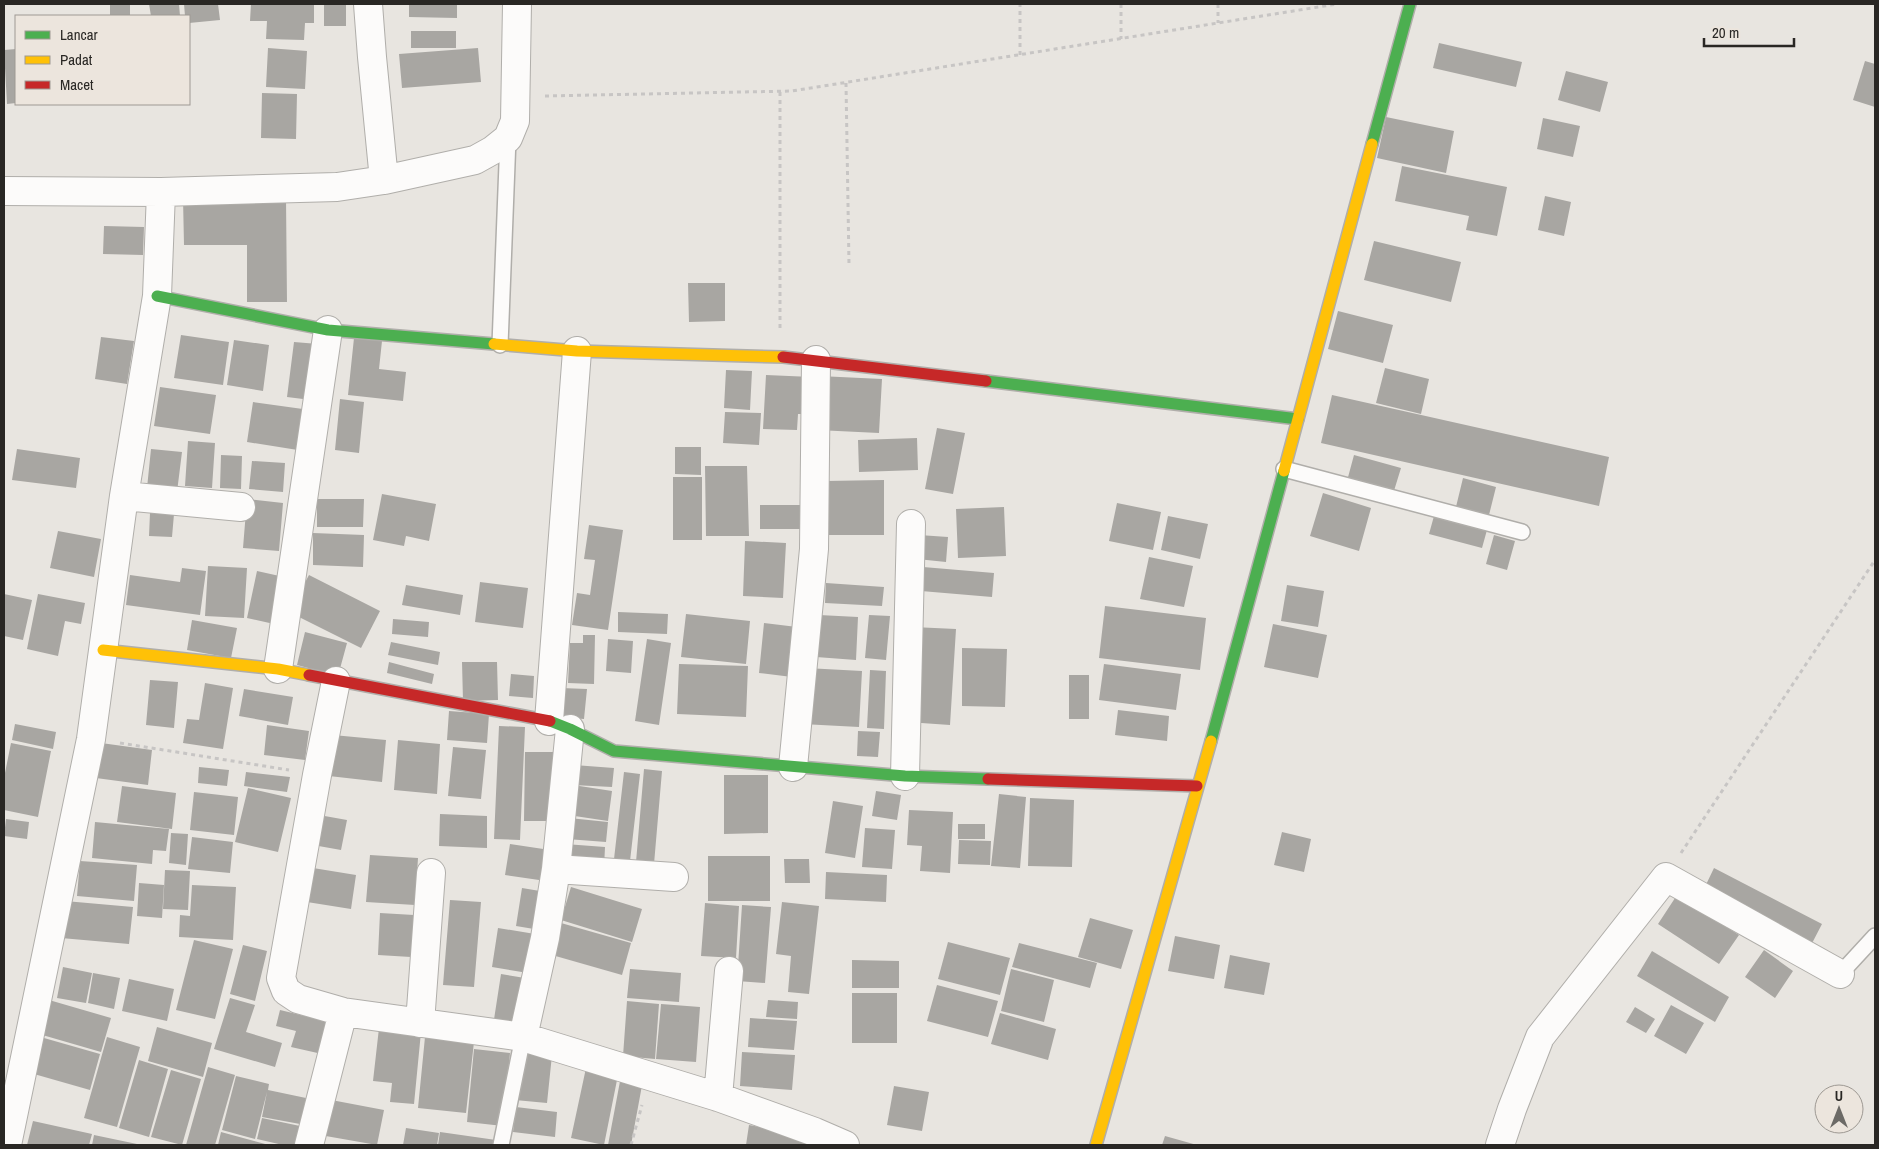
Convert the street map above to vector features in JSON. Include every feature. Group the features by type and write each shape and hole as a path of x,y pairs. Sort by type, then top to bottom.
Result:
{"street":[{"path":"368,4 384,180"},
{"path":"4,191 161,192 337,187 384,180 475,160 493,150 508,138 515,121 517,4"},
{"path":"1096,1145 1198,786 1410,4"},
{"path":"7,1145 90,739 124,496 158,296 161,192"},
{"path":"158,296 328,330 577,352 780,357 816,360 1298,419"},
{"path":"278,669 328,330"},
{"path":"523,1037 545,938 556,869 559,725 577,352"},
{"path":"794,767 814,549 816,360"},
{"path":"124,496 241,506"},
{"path":"906,776 911,524"},
{"path":"103,650 278,669 336,680 559,725 614,751 906,776 1198,786"},
{"path":"336,680 317,774 281,978 286,991 298,999 343,1012 523,1037 718,1097 815,1132 844,1145"},
{"path":"556,869 674,877"},
{"path":"420,1022 431,873"},
{"path":"1500,1145 1540,1038 1666,877 1840,974"},
{"path":"718,1097 728,971"},
{"path":"309,1145 343,1012"}],"lane":[{"path":"500,344 508,138"},
{"path":"1284,469 1522,532"},
{"path":"1840,974 1875,936"},
{"path":"501,1145 523,1037"}],"path":[{"path":"1020,4 1020,55"},
{"path":"1121,4 1121,39"},
{"path":"1218,4 1218,23"},
{"path":"516,97 780,92 1121,39 1314,6 1337,4"},
{"path":"846,83 849,265"},
{"path":"780,92 780,357"},
{"path":"1666,877 1875,560"},
{"path":"90,739 317,774"},
{"path":"632,1145 650,1076"}],"building":[{"path":"110,4 130,4 130,15 110,15"},
{"path":"149,4 179,4 180,15 151,15"},
{"path":"184,4 218,4 220,20 190,23 190,15 185,15"},
{"path":"251,4 314,4 314,23 305,23 304,40 266,39 267,21 250,21"},
{"path":"324,4 346,4 346,26 324,26"},
{"path":"409,4 457,4 457,18 409,17"},
{"path":"411,31 456,31 456,48 411,48"},
{"path":"1439,43 1522,62 1516,87 1433,68"},
{"path":"268,48 307,51 305,89 266,87"},
{"path":"478,48 481,82 402,88 399,54"},
{"path":"15,49 15,103 7,104 4,50"},
{"path":"1865,61 1875,64 1875,107 1853,100"},
{"path":"1566,71 1608,82 1600,112 1558,100"},
{"path":"262,93 297,94 296,139 261,138"},
{"path":"1386,117 1454,131 1446,173 1377,158"},
{"path":"1543,118 1580,126 1573,157 1537,149"},
{"path":"1402,166 1507,187 1497,236 1466,230 1469,216 1395,201"},
{"path":"1545,196 1571,202 1564,236 1538,230"},
{"path":"183,198 286,198 287,302 247,302 247,245 184,245"},
{"path":"104,226 144,227 143,255 103,254"},
{"path":"1374,241 1461,262 1451,302 1364,280"},
{"path":"688,283 725,283 725,321 689,322"},
{"path":"1338,311 1393,325 1383,363 1328,349"},
{"path":"181,335 229,342 223,385 174,378"},
{"path":"101,337 134,341 127,384 95,379"},
{"path":"354,338 382,341 379,369 406,372 403,401 348,395"},
{"path":"234,340 269,345 263,391 227,385"},
{"path":"294,342 318,344 311,400 287,397"},
{"path":"1385,368 1429,379 1421,414 1376,403"},
{"path":"726,370 752,371 750,410 724,408"},
{"path":"766,375 812,377 810,414 798,414 797,430 763,429"},
{"path":"819,376 882,379 879,433 817,430"},
{"path":"160,387 216,395 210,434 154,426"},
{"path":"1332,395 1609,457 1599,506 1321,443"},
{"path":"340,399 364,402 359,453 335,450"},
{"path":"253,402 310,410 304,451 247,442"},
{"path":"725,412 761,413 759,445 723,443"},
{"path":"937,428 965,433 953,494 925,489"},
{"path":"917,438 918,470 859,472 858,440"},
{"path":"188,441 215,443 212,488 185,486"},
{"path":"675,447 701,447 701,475 675,474"},
{"path":"17,449 80,458 76,488 12,480"},
{"path":"151,449 182,452 177,492 147,488"},
{"path":"221,455 242,456 241,489 220,488"},
{"path":"1354,455 1401,468 1393,494 1347,481"},
{"path":"252,461 285,463 283,492 249,489"},
{"path":"705,466 747,466 749,536 706,536"},
{"path":"673,477 702,477 702,540 673,540"},
{"path":"1463,478 1496,487 1488,519 1455,511"},
{"path":"884,480 884,535 827,535 826,481"},
{"path":"1323,493 1371,508 1359,551 1310,536"},
{"path":"382,494 436,504 429,541 406,536 404,546 373,540"},
{"path":"247,499 283,503 279,551 243,548"},
{"path":"317,499 364,499 363,527 317,527"},
{"path":"1117,503 1161,512 1153,550 1109,541"},
{"path":"760,505 803,505 803,529 760,529"},
{"path":"1004,507 1006,556 958,558 956,509"},
{"path":"150,513 174,514 172,537 149,536"},
{"path":"1168,516 1208,524 1200,559 1161,550"},
{"path":"1434,516 1487,530 1482,548 1429,534"},
{"path":"589,525 623,530 608,630 572,625 577,593 590,595 595,560 584,559"},
{"path":"58,531 101,539 94,577 50,568"},
{"path":"313,533 364,535 363,567 313,565"},
{"path":"919,535 948,537 946,562 917,559"},
{"path":"1494,535 1515,541 1507,570 1486,564"},
{"path":"745,541 786,543 783,598 743,596"},
{"path":"1149,557 1193,566 1184,607 1140,599"},
{"path":"208,566 247,568 244,618 205,616"},
{"path":"923,567 994,573 992,597 921,591"},
{"path":"182,568 206,571 200,615 126,605 130,575 180,582"},
{"path":"257,571 284,577 274,624 247,618"},
{"path":"309,575 380,611 361,648 289,612"},
{"path":"480,582 528,588 523,628 475,622"},
{"path":"826,583 884,587 882,606 825,603"},
{"path":"406,585 463,595 460,615 402,605"},
{"path":"1287,585 1324,591 1318,627 1281,621"},
{"path":"4,594 32,600 23,640 4,636"},
{"path":"38,594 85,603 81,624 65,621 58,656 27,649"},
{"path":"1105,606 1206,618 1200,670 1099,658"},
{"path":"618,612 668,614 667,634 618,632"},
{"path":"686,614 750,621 746,664 681,657"},
{"path":"819,615 858,617 856,660 816,657"},
{"path":"869,615 890,616 886,660 865,658"},
{"path":"393,619 429,622 428,637 392,634"},
{"path":"192,620 237,628 231,658 187,650"},
{"path":"764,623 797,627 792,677 759,673"},
{"path":"1273,624 1327,635 1318,678 1264,667"},
{"path":"913,627 956,629 950,725 907,722"},
{"path":"305,632 347,643 338,676 297,665"},
{"path":"583,635 595,635 594,684 568,683 570,643 583,643"},
{"path":"608,639 633,641 631,673 606,671"},
{"path":"647,639 671,643 659,725 635,721"},
{"path":"391,642 440,652 438,665 388,655"},
{"path":"962,648 1007,649 1005,707 962,706"},
{"path":"389,662 434,674 432,684 387,673"},
{"path":"462,662 497,662 498,700 463,701"},
{"path":"679,664 748,666 746,717 677,714"},
{"path":"1104,664 1181,674 1176,710 1099,700"},
{"path":"806,668 862,671 859,727 802,724"},
{"path":"870,670 886,671 884,729 867,728"},
{"path":"511,674 534,676 533,698 509,696"},
{"path":"1069,675 1089,675 1089,719 1069,719"},
{"path":"150,680 178,682 174,728 146,725"},
{"path":"205,683 233,688 223,749 183,743 187,719 199,720"},
{"path":"561,688 587,689 584,719 559,717"},
{"path":"244,689 293,697 288,725 239,716"},
{"path":"1118,710 1169,716 1167,741 1115,735"},
{"path":"449,711 489,714 487,743 447,740"},
{"path":"15,724 56,732 53,749 12,740"},
{"path":"267,725 309,731 305,760 264,755"},
{"path":"499,726 525,727 520,840 494,839"},
{"path":"858,731 880,732 878,757 857,756"},
{"path":"333,735 386,740 382,782 329,776"},
{"path":"398,740 440,744 437,794 394,790"},
{"path":"11,743 51,751 38,817 4,810 4,778"},
{"path":"101,743 152,750 148,785 96,778"},
{"path":"453,747 486,750 481,799 448,796"},
{"path":"525,752 553,752 552,821 524,821"},
{"path":"574,765 614,768 612,787 573,785"},
{"path":"199,767 229,770 227,786 198,783"},
{"path":"644,769 662,771 654,864 636,862"},
{"path":"246,772 290,777 287,792 244,786"},
{"path":"624,772 640,774 630,861 614,859"},
{"path":"724,775 768,775 768,833 724,834"},
{"path":"573,785 612,791 608,821 568,815"},
{"path":"122,786 176,793 172,829 117,822"},
{"path":"248,788 291,798 278,852 235,842"},
{"path":"876,791 901,795 897,820 872,816"},
{"path":"194,792 238,797 234,835 190,830"},
{"path":"999,794 1026,797 1020,868 991,866"},
{"path":"1030,798 1074,800 1072,867 1028,866"},
{"path":"833,801 863,806 855,858 825,853"},
{"path":"909,810 953,812 950,873 920,871 922,846 907,845"},
{"path":"440,814 487,816 487,848 439,846"},
{"path":"319,815 347,820 341,850 313,845"},
{"path":"569,818 608,822 606,842 567,839"},
{"path":"6,819 29,822 27,839 4,836"},
{"path":"95,822 169,829 166,851 153,850 152,864 92,858"},
{"path":"958,824 985,824 985,839 958,839"},
{"path":"865,828 895,830 892,869 862,867"},
{"path":"1282,832 1311,839 1304,872 1274,865"},
{"path":"171,833 188,834 186,865 169,863"},
{"path":"192,837 233,842 230,873 188,869"},
{"path":"959,840 991,841 990,865 958,864"},
{"path":"510,844 550,850 546,881 505,875"},
{"path":"565,844 605,847 604,868 563,865"},
{"path":"370,855 418,858 415,905 366,902"},
{"path":"708,856 770,856 770,901 708,901"},
{"path":"784,859 809,859 810,883 785,883"},
{"path":"80,861 137,865 134,901 77,896"},
{"path":"313,868 356,875 351,909 307,902"},
{"path":"1714,868 1822,924 1809,949 1702,893"},
{"path":"165,870 190,871 188,910 163,909"},
{"path":"826,872 887,875 886,902 825,899"},
{"path":"139,883 164,885 162,918 137,916"},
{"path":"192,885 236,887 233,940 179,937 180,915 190,916"},
{"path":"571,887 642,909 632,942 561,920"},
{"path":"522,888 552,893 546,931 516,926"},
{"path":"1677,895 1739,935 1719,964 1658,924"},
{"path":"450,900 481,902 474,987 443,985"},
{"path":"65,901 133,907 129,944 61,938"},
{"path":"782,902 819,906 809,994 788,992 791,956 776,954"},
{"path":"705,903 739,906 736,958 701,956"},
{"path":"742,905 771,907 765,983 737,981"},
{"path":"380,913 414,915 411,957 378,955"},
{"path":"1090,918 1133,930 1121,969 1078,957"},
{"path":"561,923 631,943 622,975 552,955"},
{"path":"498,928 535,934 528,973 492,967"},
{"path":"1175,936 1220,945 1214,979 1168,971"},
{"path":"194,940 233,949 215,1019 176,1010"},
{"path":"948,942 1010,958 1000,995 938,979"},
{"path":"1019,943 1097,963 1090,988 1012,967"},
{"path":"243,945 267,951 255,1001 230,994"},
{"path":"1764,950 1793,971 1775,998 1745,977"},
{"path":"1652,951 1729,997 1715,1022 1637,976"},
{"path":"1230,955 1270,963 1264,995 1224,988"},
{"path":"852,960 899,961 899,988 852,988"},
{"path":"63,967 92,973 86,1003 57,998"},
{"path":"630,969 681,973 679,1002 627,998"},
{"path":"1011,969 1054,980 1044,1022 1001,1011"},
{"path":"93,973 120,978 114,1009 88,1003"},
{"path":"501,974 531,979 523,1031 493,1026"},
{"path":"129,979 174,989 167,1021 122,1011"},
{"path":"937,985 998,1001 988,1037 927,1021"},
{"path":"852,993 897,993 897,1043 852,1043"},
{"path":"230,998 255,1005 246,1032 282,1043 275,1067 214,1049"},
{"path":"49,1000 111,1018 101,1052 39,1034"},
{"path":"768,1000 798,1002 797,1019 766,1017"},
{"path":"627,1001 659,1004 655,1059 623,1056"},
{"path":"661,1004 700,1007 696,1062 656,1059"},
{"path":"1671,1005 1704,1023 1686,1054 1654,1036"},
{"path":"1635,1007 1655,1019 1646,1033 1626,1022"},
{"path":"280,1010 330,1022 322,1054 291,1047 296,1031 276,1026"},
{"path":"1000,1013 1056,1029 1048,1060 991,1044"},
{"path":"750,1018 797,1021 794,1050 748,1047"},
{"path":"157,1027 212,1043 203,1077 148,1061"},
{"path":"379,1028 421,1032 414,1104 390,1102 392,1083 373,1081"},
{"path":"107,1037 140,1047 117,1127 84,1118"},
{"path":"425,1037 474,1042 466,1113 418,1108"},
{"path":"44,1038 100,1054 90,1090 34,1074"},
{"path":"474,1049 510,1053 503,1126 467,1122"},
{"path":"521,1051 552,1055 547,1103 515,1100"},
{"path":"742,1052 795,1055 792,1090 740,1086"},
{"path":"139,1060 168,1069 149,1137 119,1128"},
{"path":"208,1067 235,1075 215,1145 186,1145"},
{"path":"586,1068 618,1075 604,1145 571,1138"},
{"path":"171,1070 201,1079 182,1145 151,1137"},
{"path":"236,1076 269,1084 268,1090 306,1098 300,1124 262,1117 267,1092 255,1139 222,1130"},
{"path":"621,1076 643,1080 631,1145 608,1145"},
{"path":"894,1086 929,1092 922,1131 887,1125"},
{"path":"326,1099 384,1110 377,1145 320,1135"},
{"path":"516,1107 557,1112 555,1137 513,1132"},
{"path":"262,1118 300,1126 295,1145 283,1145 257,1139"},
{"path":"33,1121 92,1134 89,1145 27,1145"},
{"path":"749,1125 817,1138 815,1145 746,1145"},
{"path":"406,1128 439,1133 437,1145 403,1145"},
{"path":"221,1132 269,1145 218,1145"},
{"path":"440,1132 496,1140 495,1145 438,1145"},
{"path":"94,1135 137,1144 137,1145 92,1145"},
{"path":"1165,1136 1197,1145 1162,1145"}],"traffic: fast":[{"path":"1372,144 1410,4"},
{"path":"157,296 328,330 494,344"},
{"path":"986,381 1298,419"},
{"path":"1211,741 1284,471"},
{"path":"550,721 614,751 905,776 988,779"}],"traffic: slow":[{"path":"1284,471 1372,144"},
{"path":"494,344 577,351 783,357"},
{"path":"103,650 278,669 309,675"},
{"path":"1096,1145 1211,741"}],"traffic: jam":[{"path":"783,357 986,381"},
{"path":"309,675 550,721"},
{"path":"988,779 1197,786"}]}
